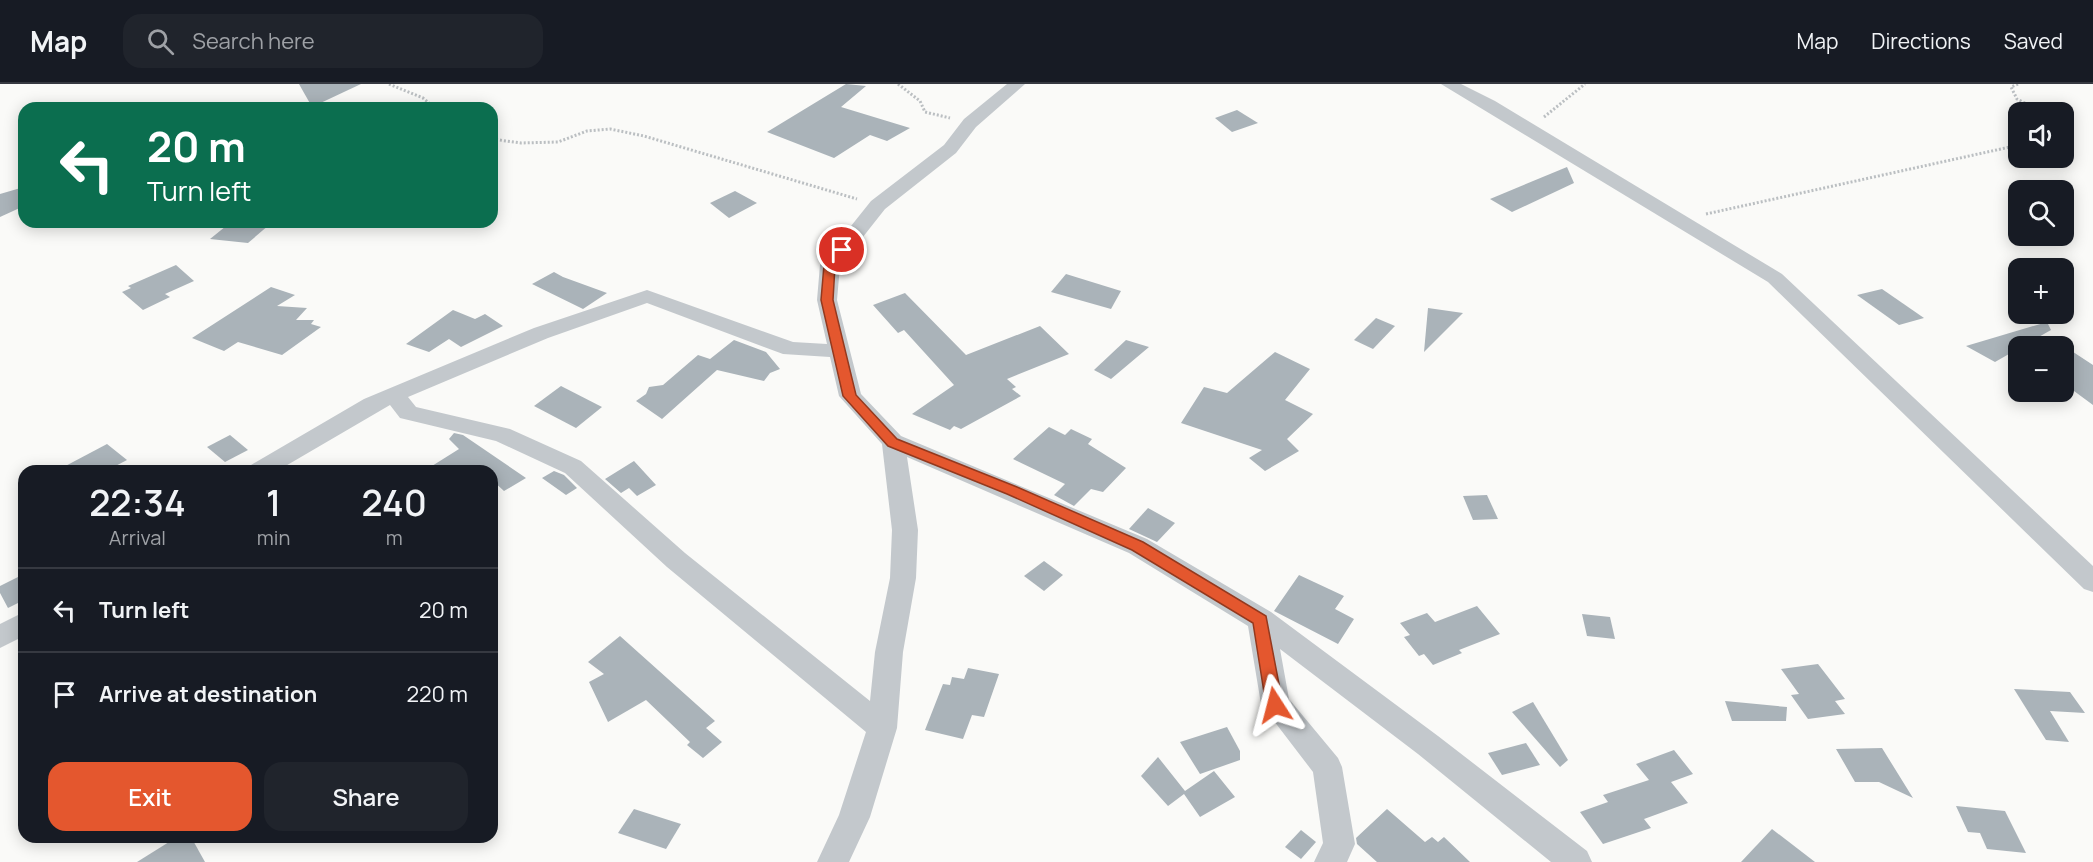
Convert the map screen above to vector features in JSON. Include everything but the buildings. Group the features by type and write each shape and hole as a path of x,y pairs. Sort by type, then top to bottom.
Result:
{"street":[{"path":"1017,84 970,123 950,149 878,205 830,265 827,300 850,396 893,442 1138,546 1261,620 1428,744 1576,862"},
{"path":"1449,84 1489,104 1775,278 2093,582"},
{"path":"269,465 372,404 541,333 647,296 791,349 840,351"},
{"path":"394,395 408,413 502,435 573,468 676,560 882,728"},
{"path":"833,862 855,817 882,728 889,652 903,578 905,530 893,442"},
{"path":"1261,620 1275,705 1327,767 1339,844 1330,862"},
{"path":"0,637 18,626"}],"path":[{"path":"389,84 428,102"},
{"path":"898,84 920,101 925,112 970,123"},
{"path":"1529,128 1586,84"},
{"path":"2018,84 2011,87 2017,99 2023,102"},
{"path":"498,140 521,143 558,141 588,131 610,129 644,136 878,205"},
{"path":"1679,219 2008,147"}],"route":[{"path":"842,250 830,265 827,300 850,396 893,442 1138,546 1261,620 1275,705"}]}
